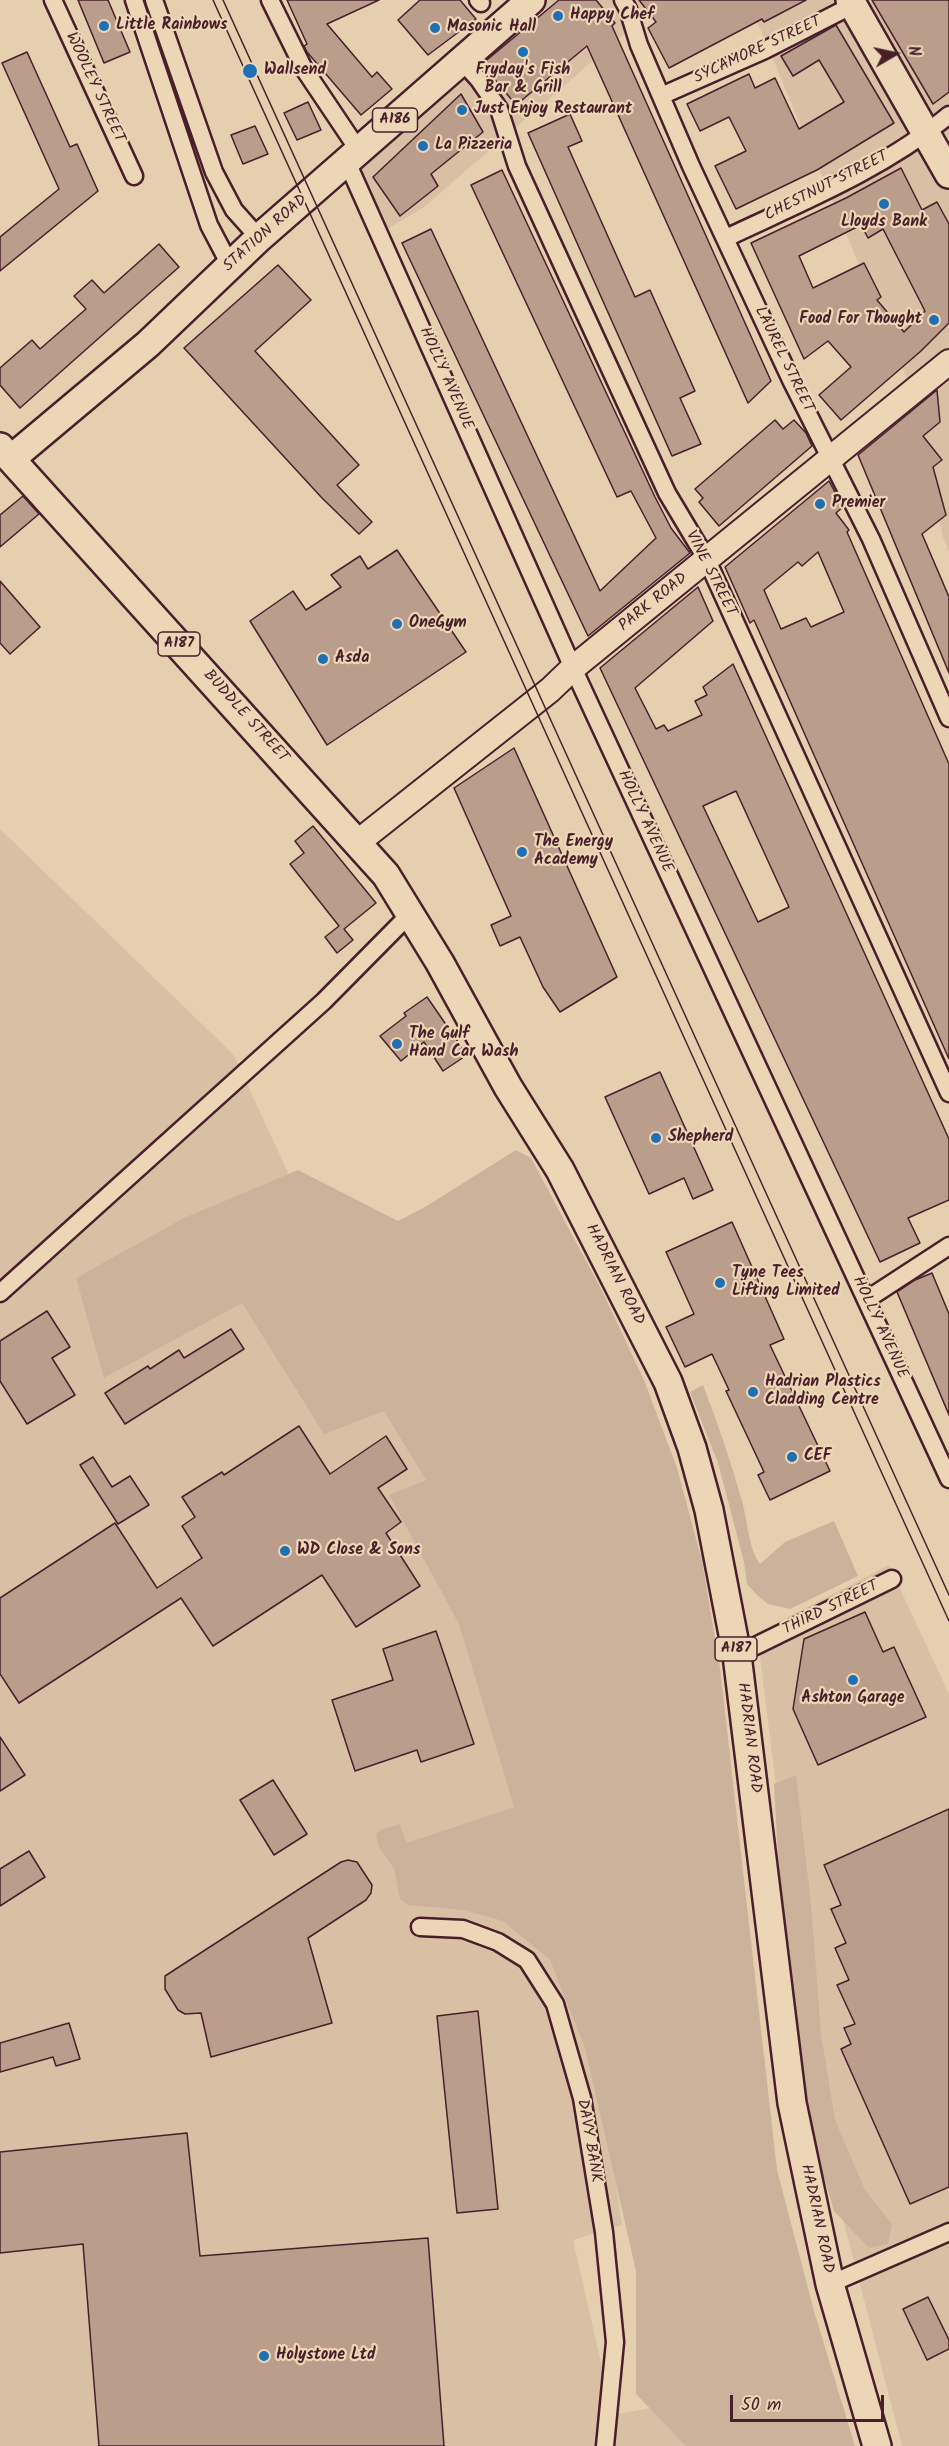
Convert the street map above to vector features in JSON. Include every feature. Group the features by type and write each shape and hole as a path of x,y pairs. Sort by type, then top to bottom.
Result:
{"main road":[{"name":"STATION ROAD","path":"4,458 148,344 259,238 531,0"},
{"path":"852,2 949,174"},
{"name":"BUDDLE STREET","path":"4,458 358,842 386,875 410,914"},
{"name":"HADRIAN ROAD","path":"410,914 508,1087 560,1170 668,1382 692,1448 709,1510 737,1655 792,2103 830,2284 877,2446"}],"street":[{"name":"WOOLEY STREET","path":"53,0 134,176"},
{"path":"134,0 209,225 230,265"},
{"path":"154,0 214,172 234,210 259,238"},
{"name":"HOLLY AVENUE","path":"270,0 304,69 353,157 573,668 949,1479"},
{"name":"LAUREL STREET","path":"623,0 639,45 691,166 792,382 832,458 870,539 949,718"},
{"name":"SYCAMORE STREET","path":"661,96 765,50 852,2"},
{"name":"VINE STREET","path":"462,61 479,80 499,109 517,166 676,510 707,560 949,1093"},
{"name":"CHESTNUT STREET","path":"726,238 835,186 927,134 949,115"},
{"name":"PARK ROAD","path":"358,842 550,690 573,668 949,362"},
{"path":"0,1293 324,1001 410,914"},
{"path":"866,1300 949,1246"},
{"name":"THIRD STREET","path":"737,1655 892,1580"},
{"name":"DAVY BANK","path":"420,1927 463,1929 498,1942 527,1960 555,2004 582,2098 604,2232 615,2342 605,2446"},
{"path":"830,2284 949,2232"}],"shaded area":[{"path":"521,0 663,0 423,208 387,229 359,169"},
{"path":"748,0 929,0 949,36 949,552 943,537 907,379"},
{"path":"0,829 233,1054 318,1237 540,1673 622,2225 573,2240 613,2415 704,2398 715,2446 0,2446"},
{"path":"516,1150 531,1158 601,1289 644,1380 677,1468 702,1561 720,1668 777,2170 814,2311 855,2446 686,2446 636,2394 636,2271 585,2048 550,1960 503,1921 464,1910 408,1905 400,1899 394,1868 379,1847 376,1834 380,1830 399,1824 407,1843 514,1807 459,1624 389,1495 426,1480 384,1411 324,1434 242,1303 104,1378 76,1278 184,1218 298,1170 398,1221 425,1207"},
{"path":"703,1385 729,1457 751,1542 760,1564 785,1542 834,1521 858,1576 790,1609 768,1604 747,1584 744,1562 718,1463 690,1392"},
{"path":"889,1565 949,1694 949,2446 902,2446 818,2123 757,1633"},
{"path":"796,1775 811,1904 821,2034 835,2120 865,2190 892,2224 888,2244 869,2248 834,2211 810,2130 784,1960 774,1784"}],"building":[{"name":"Little Rainbows","path":"78,0 108,0 130,52 104,63"},
{"path":"287,0 379,0 327,24 372,77 377,72 392,89 361,115 307,52 304,46 307,44"},
{"name":"Masonic Hall","path":"420,0 460,0 476,19 428,55 398,20"},
{"path":"559,0 596,0 615,23 612,26 771,381 748,403 587,46 516,105 482,64"},
{"path":"639,0 806,0 764,22 762,19 669,68 648,28 656,22"},
{"path":"872,0 949,0 949,92 933,104"},
{"path":"836,25 894,123 817,170 736,209 715,166 746,151 729,117 700,131 687,104 749,74 755,88 775,78 799,129 844,102 819,60 793,76 781,56"},
{"path":"27,52 70,147 77,144 98,191 0,271 0,237 59,189 2,63"},
{"path":"461,94 483,132 431,174 438,186 400,216 373,177"},
{"path":"308,102 321,130 297,140 284,113"},
{"path":"570,114 582,141 568,147 635,297 650,290 695,391 680,398 701,444 672,456 528,133"},
{"path":"255,126 268,154 243,164 231,135"},
{"path":"901,168 922,210 937,202 949,224 949,323 921,351 841,420 819,395 851,367 828,341 804,359 751,243 846,198","holes":["861,225 868,238 883,229 925,311 904,332 877,300 881,297 864,263 813,288 799,256"]},
{"path":"502,170 655,497 671,528 690,553 588,636 402,243 431,229 600,591 656,538 631,491 617,497 471,185"},
{"path":"159,244 179,267 20,408 0,385 0,368 32,340 40,349 86,309 74,296 92,280 104,293"},
{"path":"278,265 311,300 255,351 359,465 337,485 372,522 359,534 322,498 184,348"},
{"path":"937,390 940,422 923,436 942,460 933,467 946,515 922,534 949,597 949,673 858,455"},
{"path":"775,420 783,429 794,420 806,433 812,446 719,526 699,502 703,498 695,489"},
{"path":"829,481 843,507 836,513 849,530 847,532 949,764 949,1059 754,620 750,623 725,567","holes":["818,552 844,612 811,627 806,618 781,629 764,590 798,562 802,566"]},
{"path":"23,496 39,514 0,547 0,515"},
{"path":"397,550 466,652 327,745 250,621 293,591 306,610 341,587 331,575 360,556 368,569"},
{"path":"0,581 40,627 10,654 0,643"},
{"path":"698,587 713,621 635,688 656,729 664,725 668,731 702,715 695,701 707,695 703,687 733,664 949,1139 949,1200 908,1218 920,1243 880,1262 600,668","holes":["736,791 789,907 758,922 703,806"]},
{"name":"The Energy Academy","path":"514,748 617,977 560,1012 543,987 520,937 500,946 491,925 511,916 454,788"},
{"path":"313,826 376,903 344,929 353,940 337,953 325,937 339,926 290,864 304,853 295,841"},
{"path":"427,997 467,1055 443,1071 424,1042 401,1061 380,1036 406,1016 404,1013"},
{"name":"Shepherd","path":"660,1072 713,1190 693,1199 684,1178 649,1194 605,1097"},
{"path":"732,1222 784,1339 770,1345 830,1471 770,1500 758,1475 764,1472 726,1391 729,1390 712,1354 685,1367 666,1327 694,1314 666,1252"},
{"path":"932,1273 949,1314 949,1415 897,1292 915,1280"},
{"path":"47,1311 70,1347 52,1358 75,1395 27,1424 0,1381 0,1341"},
{"path":"231,1329 244,1349 125,1424 105,1393 148,1366 150,1369 179,1350 184,1358"},
{"path":"299,1426 330,1474 386,1436 407,1469 378,1488 401,1522 386,1533 420,1586 356,1627 322,1575 213,1646 181,1598 19,1703 0,1674 0,1598 115,1523 157,1588 202,1558 182,1526 195,1517 182,1497 222,1472 224,1475"},
{"path":"93,1457 112,1487 130,1476 149,1505 118,1524 80,1465"},
{"name":"Ashton Garage","path":"865,1612 883,1652 894,1647 926,1717 818,1765 793,1709 804,1639"},
{"path":"436,1631 474,1744 421,1762 417,1750 355,1771 332,1700 393,1680 383,1649"},
{"path":"0,1737 25,1775 0,1791"},
{"path":"273,1780 307,1834 274,1855 240,1800"},
{"path":"949,1809 949,2187 910,2204 841,2049 851,2044 844,2028 855,2024 837,1985 849,1980 835,1948 846,1943 831,1909 841,1905 824,1865"},
{"path":"29,1851 45,1877 0,1906 0,1869"},
{"path":"348,1860 357,1862 372,1885 371,1893 366,1900 308,1938 332,2023 211,2057 201,2013 185,2014 178,2010 165,1989 165,1976 341,1862"},
{"path":"478,2011 498,2209 457,2213 437,2016"},
{"path":"69,2023 80,2059 56,2066 53,2057 0,2072 0,2043"},
{"name":"Holystone Ltd","path":"187,2133 200,2256 428,2238 444,2446 99,2446 83,2244 0,2253 0,2152"},
{"path":"928,2297 949,2340 949,2349 927,2360 903,2309"}],"tram line":[{"path":"213,0 949,1621"},
{"path":"223,0 949,1595"}],"place":[{"name":"Happy Chef","path":"558,16"},
{"name":"Little Rainbows","path":"104,26"},
{"name":"Masonic Hall","path":"435,28"},
{"name":"Fryday's Fish Bar & Grill","path":"523,52"},
{"name":"Wallsend","path":"250,71"},
{"name":"Just Enjoy Restaurant","path":"462,110"},
{"name":"La Pizzeria","path":"423,146"},
{"name":"Lloyds Bank","path":"884,204"},
{"name":"Food For Thought","path":"934,320"},
{"name":"Premier","path":"820,504"},
{"name":"OneGym","path":"397,624"},
{"name":"Asda","path":"323,659"},
{"name":"The Energy Academy","path":"522,852"},
{"name":"The Gulf Hand Car Wash","path":"397,1044"},
{"name":"Shepherd","path":"656,1138"},
{"name":"Tyne Tees Lifting Limited","path":"720,1283"},
{"name":"Hadrian Plastics Cladding Centre","path":"753,1392"},
{"name":"CEF","path":"792,1457"},
{"name":"WD Close & Sons","path":"285,1551"},
{"name":"Ashton Garage","path":"853,1680"},
{"name":"Holystone Ltd","path":"264,2356"}]}
